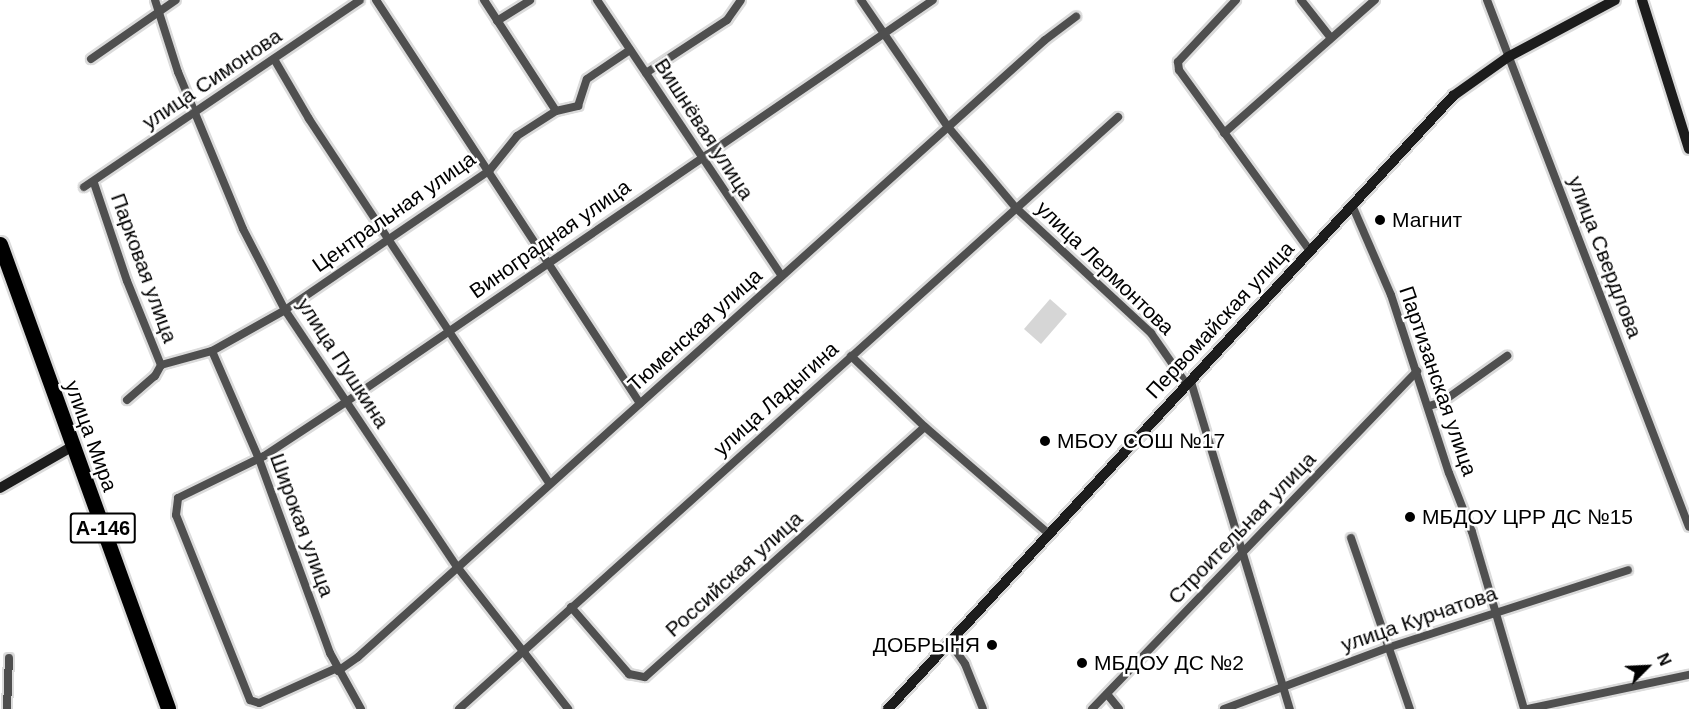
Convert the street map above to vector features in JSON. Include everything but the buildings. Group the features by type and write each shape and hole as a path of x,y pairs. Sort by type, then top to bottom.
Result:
{"highway":[{"name":"улица Мира","path":"0,244 168,709"}],"street":[{"name":"улица Пушкина","path":"155,0 178,72 243,229 285,310 458,568 568,709"},
{"path":"91,59 176,0"},
{"name":"улица Симонова","path":"84,187 94,183 360,0"},
{"path":"376,0 640,403"},
{"path":"484,0 556,111"},
{"path":"497,21 530,0"},
{"name":"Вишнёвая улица","path":"597,0 700,158 782,276"},
{"path":"646,73 727,20 741,0"},
{"name":"улица Лермонтова","path":"861,0 948,128 1016,208 1151,333 1189,383 1244,553 1290,709"},
{"name":"Виноградная улица","path":"262,702 254,703 249,697 176,514 174,505 180,496 259,459 346,402 933,0"},
{"path":"1236,0 1178,62 1224,133 1310,251"},
{"path":"1301,0 1331,38"},
{"path":"1224,133 1375,0"},
{"name":"улица Свердлова","path":"1487,0 1689,527"},
{"name":"Первомайская улица","path":"888,709 1453,96 1508,57 1615,0"},
{"path":"1642,0 1689,149"},
{"name":"Тюменская улица","path":"262,702 337,670 458,568 1045,40 1076,17"},
{"name":"Центральная улица","path":"161,365 212,351 285,310 489,171 517,136 556,111 578,106 587,79 630,50"},
{"path":"274,59 388,238 451,330 550,484"},
{"name":"улица Ладыгина","path":"459,709 1118,117"},
{"name":"Парковая улица","path":"94,183 127,281 161,365"},
{"name":"Партизанская улица","path":"1352,205 1391,295 1526,709"},
{"name":"Широкая улица","path":"212,351 259,459 337,670 361,709"},
{"path":"851,356 925,427 1048,534"},
{"path":"1429,406 1450,396 1507,356"},
{"path":"127,400 155,376 161,365"},
{"name":"Строительная улица","path":"1092,709 1417,371"},
{"name":"Российская улица","path":"571,607 628,674 645,676 925,427"},
{"path":"0,488 73,446"},
{"path":"1351,538 1410,709"},
{"name":"улица Курчатова","path":"1224,709 1389,647 1628,570"},
{"path":"949,641 966,664 983,709"},
{"path":"7,709 9,658"},
{"path":"1526,709 1689,675"},
{"path":"1107,694 1119,709"}],"shaded area":[{"path":"1050,299 1067,314 1041,344 1024,329"}],"place":[{"name":"Магнит","path":"1380,220"},
{"name":"МБОУ СОШ №17","path":"1045,441"},
{"name":"МБДОУ ЦРР ДС №15","path":"1410,517"},
{"name":"ДОБРЫНЯ","path":"992,645"},
{"name":"МБДОУ ДС №2","path":"1082,663"}]}
